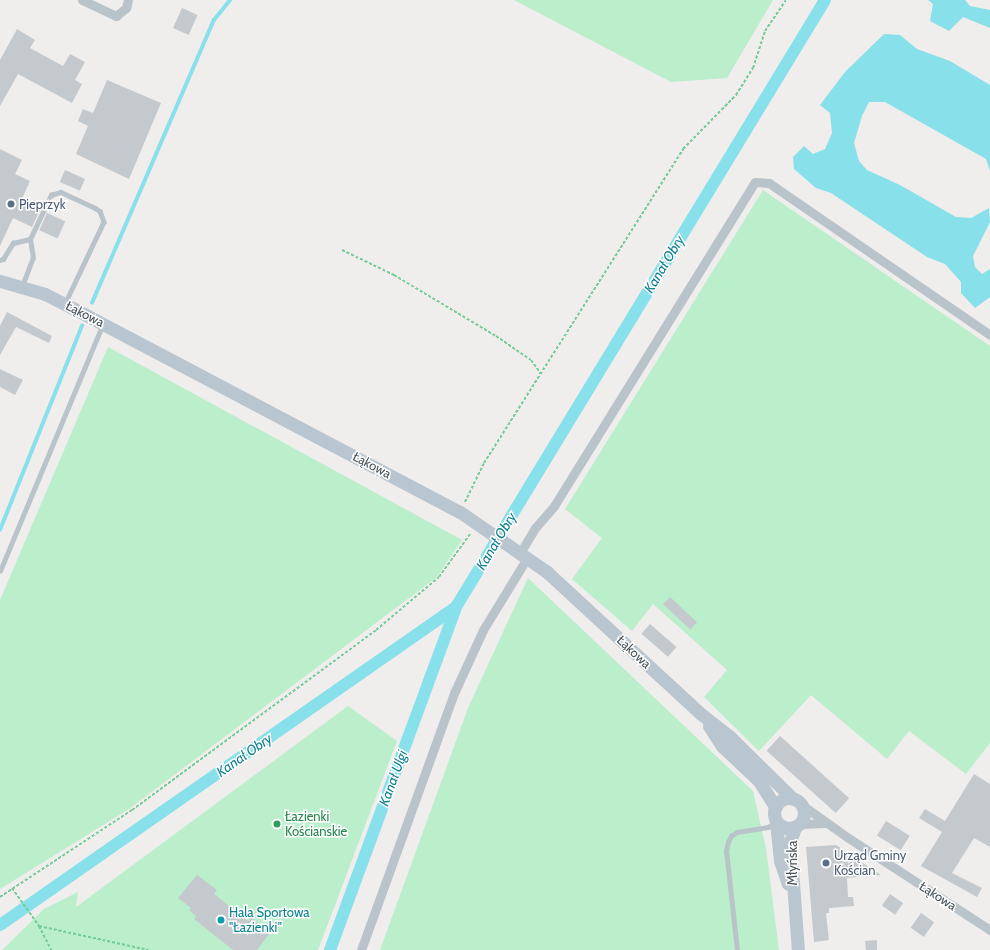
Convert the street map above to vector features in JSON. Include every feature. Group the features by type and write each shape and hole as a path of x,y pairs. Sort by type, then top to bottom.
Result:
{"street":[{"path":"82,0 116,16 126,8 128,0"},
{"path":"360,950 455,691 483,630 521,554 535,528 554,506 755,182 769,183 990,335"},
{"name":"Łąkowa","path":"1,284 21,287 65,304 104,323 460,512 521,554 558,582 701,714 730,737 797,802 825,823 990,930"},
{"name":"Łąkowa","path":"701,714 722,746 760,781 775,806"},
{"path":"797,826 804,815 797,802 783,799 775,806 776,822 785,828 825,823"},
{"name":"Młyńska","path":"776,822 780,861 792,900"},
{"name":"Młyńska","path":"797,826 790,842 792,900 798,950"}],"lane":[{"path":"21,287 34,258 30,239 51,195 61,192 96,208 100,211 104,222 65,304"},
{"path":"0,260 13,243 30,239"},
{"path":"0,571 104,323"},
{"path":"737,950 726,850 728,842 731,836 737,832 768,827 776,822"}],"path":[{"path":"460,512 484,463 683,149 736,95 753,68 765,31 786,0"},
{"path":"342,250 394,275 496,336 531,360 541,374"},
{"path":"0,897 132,810 376,630 439,576 478,524"},
{"path":"12,888 39,926 52,950"},
{"path":"39,926 148,950"}],"green space":[{"path":"514,0 773,0 727,78 671,82"},
{"path":"763,190 990,346 990,743 966,774 909,731 887,759 811,695 759,751 704,697 727,670 653,604 632,631 572,579 602,538 565,509"},
{"path":"108,347 462,540 437,577 129,809 0,889 0,600"},
{"path":"528,578 753,791 766,848 779,950 380,950 468,708"},
{"name":"Łazienki Kościanskie","path":"348,706 397,741 318,950 2,950 44,909 78,892 76,907"}],"water":[{"path":"928,0 965,0 970,6 990,10 990,28 963,17 949,31 930,21 933,4"},
{"path":"884,34 900,35 917,49 950,61 990,85 990,171 986,159 885,102 869,102 862,116 854,143 859,161 867,170 900,185 956,217 971,218 989,208 990,222 973,256 975,267 982,274 990,269 990,297 975,308 961,293 961,282 945,264 927,257 831,193 816,188 794,169 793,157 804,146 813,154 825,149 832,133 830,113 820,105 845,72"}],"building":[{"path":"182,8 198,15 189,35 173,28"},
{"path":"17,29 35,40 30,48 63,66 70,54 85,62 75,80 82,84 72,103 18,74 0,106 0,60"},
{"path":"107,80 161,103 129,179 76,154 88,126 78,121 83,109 93,113"},
{"path":"0,149 22,160 15,174 30,181 21,201 40,210 32,227 13,218 0,246"},
{"path":"65,170 85,179 80,191 60,182"},
{"path":"47,213 65,221 58,238 39,230"},
{"path":"7,312 52,336 49,343 16,327 0,355 0,326"},
{"path":"0,369 23,380 15,395 0,387"},
{"path":"670,597 697,622 690,630 663,604"},
{"path":"650,624 676,647 668,657 641,634"},
{"path":"780,736 849,798 836,813 767,751"},
{"path":"974,774 990,784 990,847 974,838 952,873 982,888 977,897 921,866 942,832 919,818 925,809 945,821"},
{"path":"886,821 910,836 901,850 877,835"},
{"path":"836,845 881,875 847,878 848,897 853,897 854,906 829,908 829,913 826,913 829,940 814,942 806,847"},
{"path":"197,875 217,890 214,894 248,921 251,917 270,933 257,950 233,950 194,919 196,916 189,910 191,908 178,898"},
{"path":"890,894 903,903 895,915 882,905"},
{"path":"921,913 934,922 924,937 911,928"},
{"path":"877,940 877,950 866,950 865,941"}],"waterway":[{"path":"92,303 214,20 230,0"},
{"name":"Kanał Obry","path":"0,925 456,607 825,0"},
{"path":"0,530 82,326"},
{"name":"Kanał Ulgi","path":"330,950 456,607"}],"place":[{"name":"Pieprzyk","path":"11,204"},
{"name":"Łazienki Kościanskie","path":"277,824"},
{"name":"Urząd Gminy Kościan","path":"826,863"},
{"name":"Hala Sportowa \"Łazienki\"","path":"221,920"}]}
